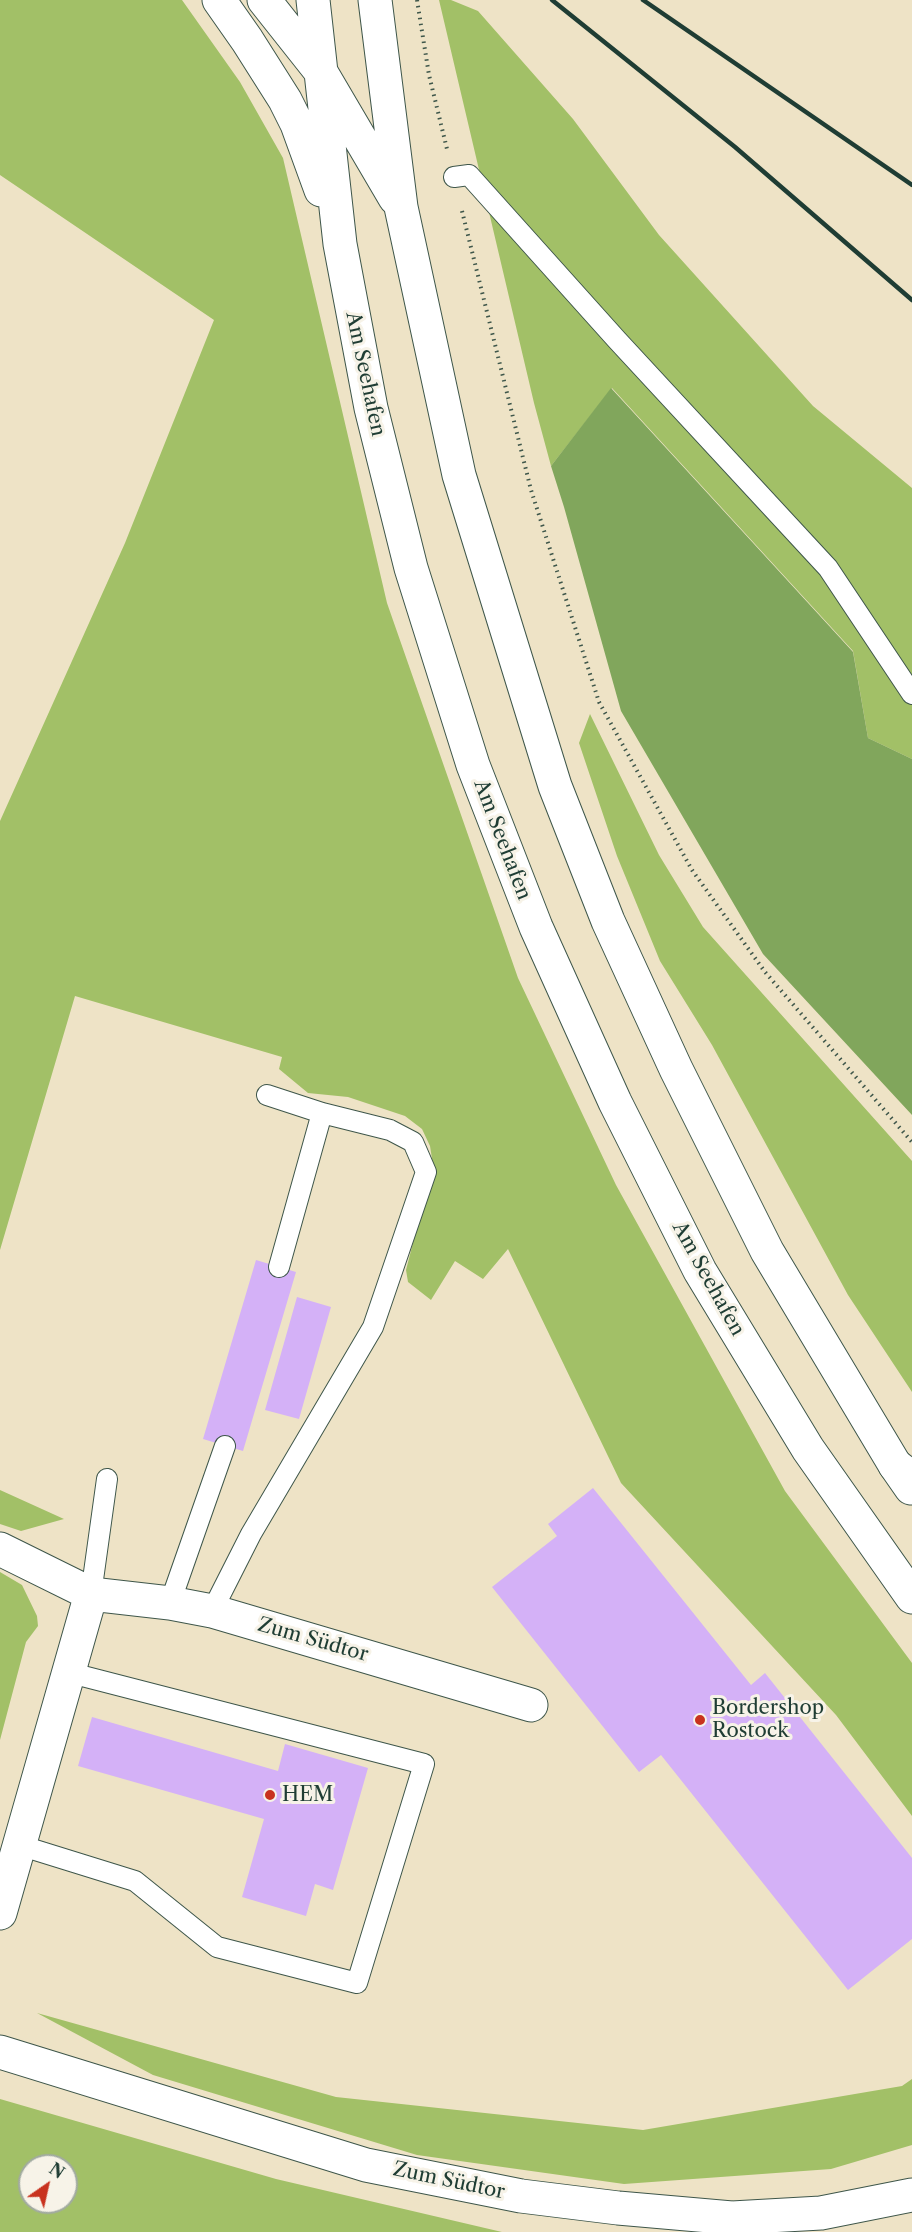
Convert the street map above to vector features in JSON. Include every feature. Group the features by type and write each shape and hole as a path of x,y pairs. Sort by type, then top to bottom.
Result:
{"street":[{"path":"219,0 263,63 297,124 340,244"},
{"path":"264,0 321,72 401,207"},
{"name":"Am Seehafen","path":"313,0 340,244 370,408 411,568 470,756 536,927 615,1102 700,1271 808,1449 912,1597"},
{"path":"375,0 401,207 459,475 555,786 608,921 676,1069 761,1241 906,1477"},
{"name":"Zum Südtor","path":"4,1551 91,1594 170,1603 212,1611 531,1705"},
{"path":"0,1912 91,1594"},
{"name":"Zum Südtor","path":"0,2052 366,2164 521,2196 618,2208 732,2218 821,2213 912,2195"}],"lane":[{"path":"454,177 469,175 828,568 912,694"},
{"path":"212,1611 251,1534 373,1327 426,1172 413,1142 390,1130 322,1113 267,1095"},
{"path":"279,1267 322,1113"},
{"path":"170,1603 225,1446"},
{"path":"91,1594 107,1479"},
{"path":"19,1845 135,1881 217,1947 357,1983 424,1764 68,1672"}],"path":[{"path":"417,0 429,75 531,490 599,702 692,870 765,972 912,1142"}],"green space":[{"path":"0,0 182,0 240,82 283,158 387,603 518,978 616,1185 785,1491 912,1663 912,1816 836,1715 621,1483 508,1249 483,1279 455,1261 431,1300 408,1282 406,1270 433,1165 430,1146 422,1129 405,1116 348,1097 308,1093 279,1069 282,1057 75,996 0,1250 0,821 125,543 214,320 0,175"},
{"path":"439,0 451,0 478,11 573,119 659,235 813,406 912,488 912,759 868,738 853,651 612,388 551,466 534,403"},
{"path":"611,388 853,652 868,738 912,759 912,1115 763,954 621,711 551,466"},
{"path":"590,714 659,855 703,927 912,1161 912,1392 848,1295 712,1045 660,961 617,856 579,743"},
{"path":"0,1490 64,1519 21,1531 0,1524"},
{"path":"0,1572 22,1585 37,1616 38,1626 26,1642 0,1740"},
{"path":"37,2013 336,2097 643,2130 902,2086 912,2079 912,2145 831,2169 624,2184 417,2155 153,2075"},
{"path":"0,2099 276,2179 502,2232 0,2232"}],"building":[{"path":"256,1260 296,1272 243,1451 203,1439"},
{"path":"297,1297 331,1307 299,1419 265,1410"},
{"name":"Bordershop Rostock","path":"593,1488 751,1685 765,1673 912,1858 912,1939 848,1990 661,1755 639,1772 492,1587 557,1536 548,1524"},
{"name":"HEM","path":"92,1717 278,1771 285,1744 368,1768 333,1890 315,1884 306,1916 242,1897 264,1819 78,1766"}],"railway":[{"path":"552,0 735,147 912,300"},
{"path":"643,0 912,185"}],"place":[{"name":"Bordershop Rostock","path":"700,1720"},
{"name":"HEM","path":"270,1795"}]}
